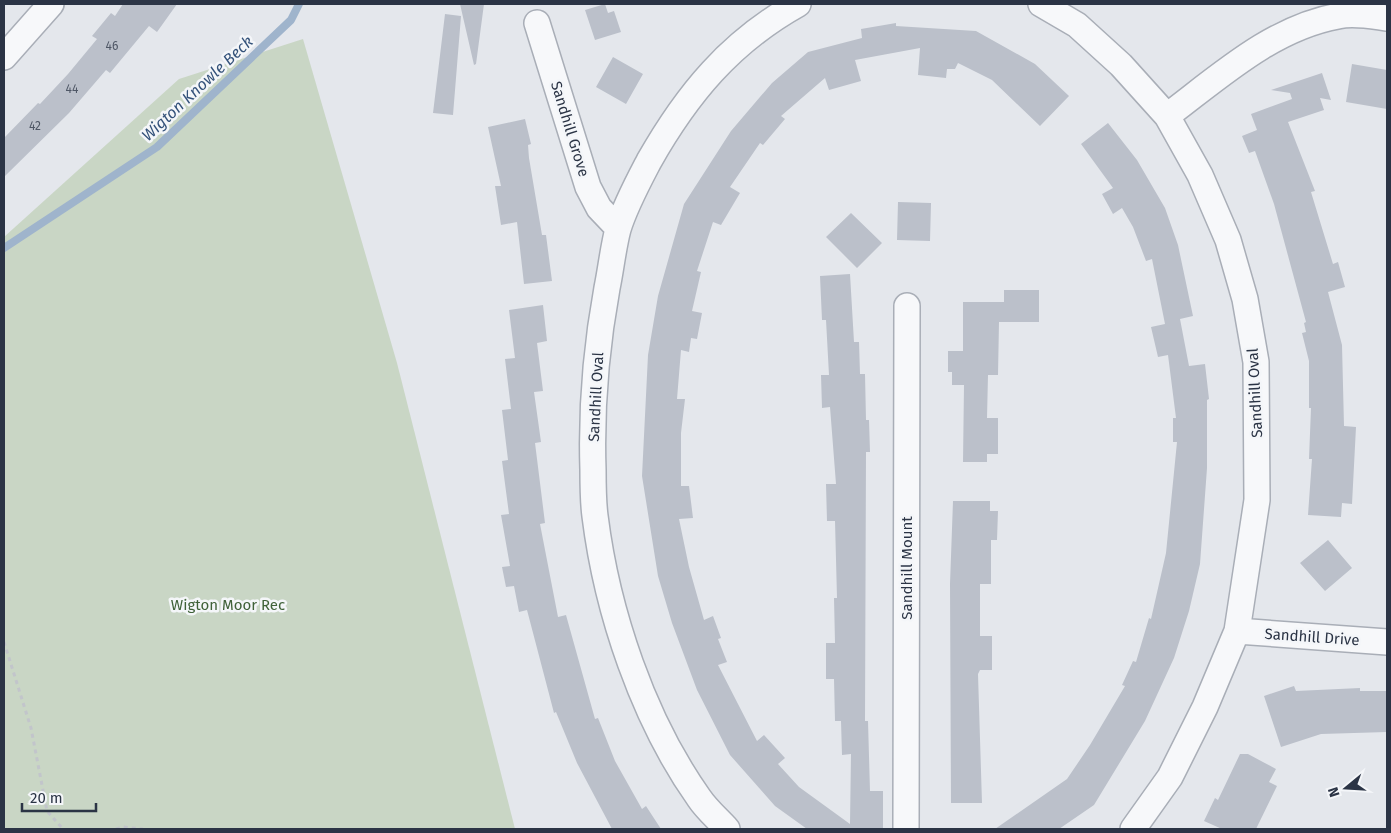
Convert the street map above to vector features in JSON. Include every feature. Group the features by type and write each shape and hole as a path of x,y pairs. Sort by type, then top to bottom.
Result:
{"street":[{"path":"4,57 52,4"},
{"name":"Sandhill Oval","path":"727,829 700,800 668,749 639,683 610,603 596,525 592,422 601,324 618,228 639,179 668,127 704,78 741,42 776,16 798,4"},
{"name":"Sandhill Oval","path":"1041,4 1077,24 1121,65 1167,116 1200,175 1228,240 1245,299 1256,362 1256,500 1237,631 1205,707 1170,777 1133,829"},
{"path":"1167,116 1264,44 1299,28 1338,15 1367,15 1387,18"},
{"name":"Sandhill Grove","path":"537,23 588,187 599,208 618,228"},
{"name":"Sandhill Mount","path":"906,829 907,306"},
{"name":"Sandhill Drive","path":"1237,631 1387,642"}],"path":[{"path":"4,642 30,728 47,810 62,829"},
{"path":"116,829 123,827 143,829"}],"green space":[{"name":"Wigton Moor Rec","path":"303,39 397,363 515,829 4,829 4,237 179,79"}],"building":[{"path":"123,4 177,4 157,32 149,26 110,73 106,70 69,113 4,177 4,138 68,74 97,39 92,36 111,13 115,16"},
{"path":"460,4 484,4 476,64 474,65"},
{"path":"605,4 608,13 614,11 621,32 595,40 585,10"},
{"path":"445,14 461,16 453,115 433,113"},
{"path":"896,23 896,26 976,31 1035,64 1069,96 1040,126 992,80 958,63 955,69 947,69 946,78 918,75 920,48 855,60 861,81 829,90 825,78 781,116 785,119 763,145 760,143 730,187 740,193 721,225 713,222 697,271 701,272 692,311 702,313 697,339 691,338 689,352 681,350 677,399 685,399 681,433 681,486 689,486 693,518 679,519 689,567 704,620 713,616 721,638 718,639 727,662 718,665 757,741 764,735 785,758 778,764 799,787 850,824 851,754 842,755 841,721 835,721 834,679 826,679 826,643 835,643 834,598 837,598 835,521 827,521 826,484 836,484 830,407 822,408 821,375 829,375 826,320 822,320 820,276 850,274 854,342 859,342 860,374 865,374 866,420 869,420 870,452 866,452 865,721 868,721 870,791 883,791 883,829 807,829 775,806 730,755 697,690 672,623 658,576 642,476 648,355 658,296 684,204 731,131 772,83 808,52 862,38 861,29"},
{"path":"613,57 643,74 626,104 596,87"},
{"path":"1352,64 1387,70 1387,109 1346,102"},
{"path":"1322,73 1331,100 1320,98 1324,110 1288,122 1315,191 1311,192 1333,264 1338,262 1345,287 1328,292 1342,345 1344,426 1356,427 1352,504 1342,503 1341,517 1308,515 1312,459 1309,459 1311,408 1309,408 1309,361 1302,333 1306,332 1304,323 1306,322 1274,204 1255,151 1249,153 1242,136 1257,130 1251,114 1292,99 1290,93 1271,90"},
{"path":"525,119 531,144 528,145 529,158 542,235 546,235 552,281 524,284 517,222 501,225 495,186 501,186 488,127"},
{"path":"1108,123 1137,160 1165,208 1178,245 1193,316 1180,319 1189,366 1205,364 1209,399 1207,400 1207,468 1200,564 1189,611 1174,658 1145,721 1094,805 1059,829 995,829 1067,779 1090,745 1125,686 1122,685 1133,661 1136,662 1149,618 1151,619 1166,553 1177,442 1173,442 1173,418 1176,418 1168,355 1158,357 1151,327 1165,324 1152,259 1146,261 1133,227 1122,208 1113,214 1102,194 1113,188 1081,144"},
{"path":"898,202 931,203 930,241 897,240"},
{"path":"851,213 882,243 857,268 826,237"},
{"path":"1004,290 1039,290 1039,322 999,322 998,375 988,375 987,418 998,418 998,454 987,454 987,462 963,462 964,385 952,385 952,372 948,372 948,351 963,351 963,302 1004,302"},
{"path":"543,305 547,341 537,343 543,391 534,392 541,442 535,443 545,523 540,524 558,617 566,615 595,719 598,718 615,761 642,809 646,806 661,829 612,829 577,763 556,712 554,713 527,610 519,612 514,586 506,587 502,567 510,566 501,515 509,514 502,461 508,460 502,410 511,409 505,359 515,358 509,310"},
{"path":"953,501 990,501 990,511 998,511 997,540 991,540 991,584 980,584 980,636 992,636 992,670 980,670 978,674 982,803 951,803 950,584"},
{"path":"1328,540 1352,568 1325,591 1300,563"},
{"path":"1294,686 1296,691 1360,688 1360,691 1387,691 1387,732 1321,734 1281,747 1264,696"},
{"path":"1240,754 1248,754 1276,769 1269,782 1277,786 1256,829 1222,829 1204,821 1215,798 1218,800"}],"waterway":[{"name":"Wigton Knowle Beck","path":"4,248 157,147 291,20 299,4"}]}
